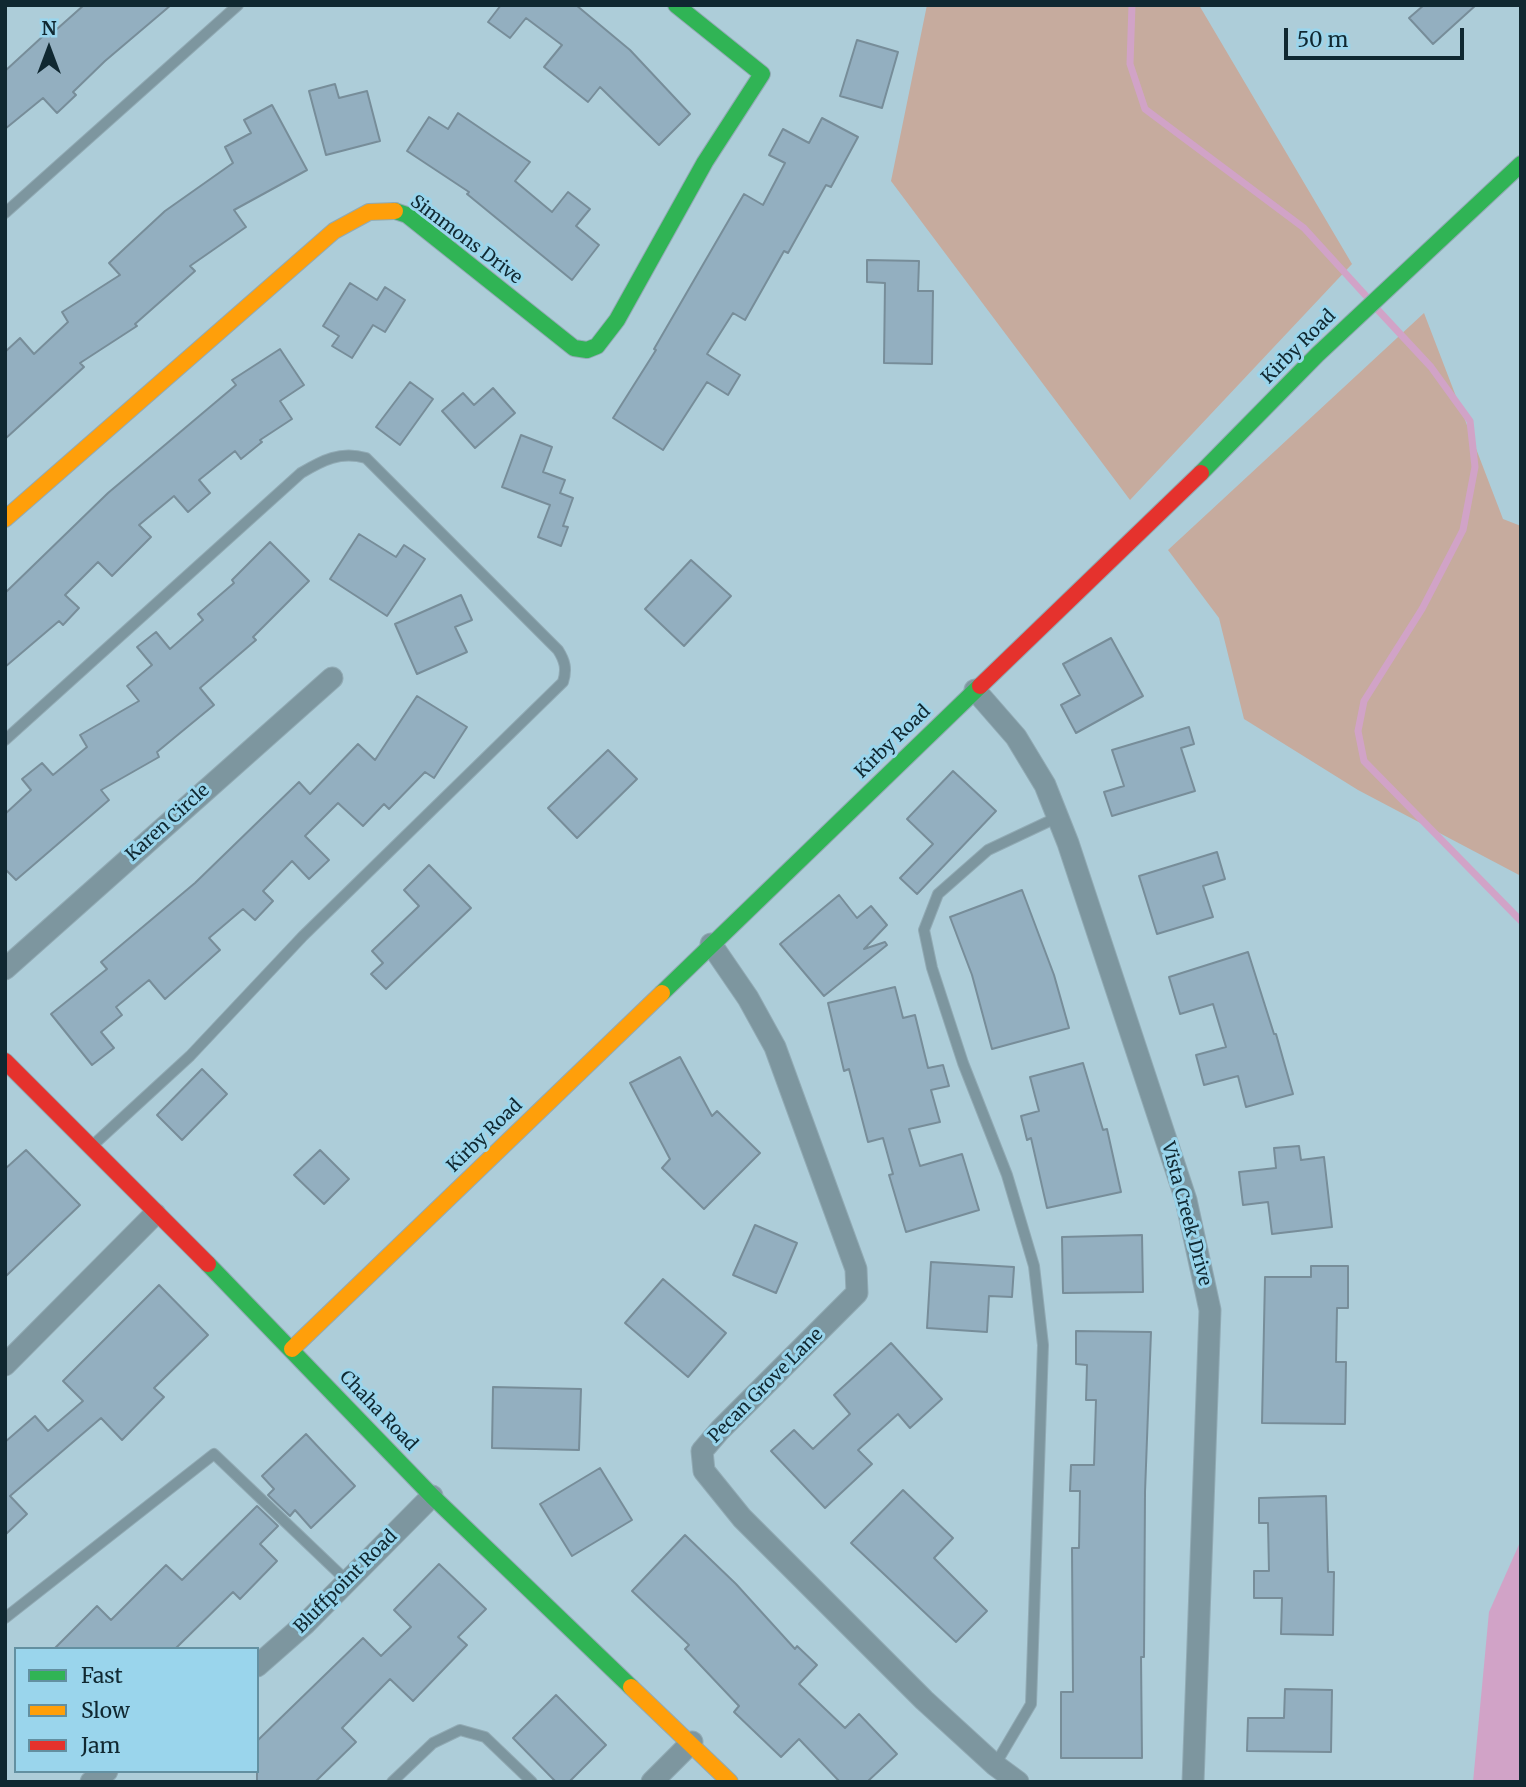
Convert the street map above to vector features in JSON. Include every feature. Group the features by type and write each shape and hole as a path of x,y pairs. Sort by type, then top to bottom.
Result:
{"street":[{"name":"Simmons Drive","path":"5,519 334,232 369,212 395,209 407,215 574,348 587,350 597,346 617,320 705,162 762,74 676,5"},
{"name":"Kirby Road","path":"292,1349 1189,485 1317,355 1414,262 1517,177"},
{"name":"Karen Circle","path":"5,969 332,678"},
{"name":"Vista Creek Drive","path":"975,690 1017,737 1045,785 1058,817 1118,987 1186,1200 1210,1310 1193,1782"},
{"name":"Pecan Grove Lane","path":"711,944 748,998 775,1047 856,1269 857,1293 702,1451 704,1471 742,1518 924,1700 995,1765 1018,1782"},
{"name":"Chaha Road","path":"5,1061 292,1349 432,1496 692,1742 730,1782"},
{"path":"5,1365 155,1214"},
{"name":"Bluffpoint Road","path":"259,1664 432,1496"},
{"path":"652,1782 692,1742"}],"lane":[{"path":"5,213 238,5"},
{"path":"5,740 301,473 323,461 348,453 366,458 558,650 564,660 563,682 303,936 190,1056 90,1148"},
{"path":"995,1765 1031,1703 1043,1345 1034,1266 1007,1175 963,1063 932,968 924,930 938,894 988,850 1058,817"},
{"path":"5,1618 214,1454 347,1581"},
{"path":"392,1782 433,1743 460,1730 485,1737 532,1782"}],"shaded area":[{"path":"927,5 1199,5 1352,264 1130,500 891,181"},
{"path":"1424,313 1503,519 1521,526 1521,876 1358,790 1244,719 1219,618 1168,550"},
{"path":"1521,1540 1521,1782 1473,1782 1489,1612"}],"building":[{"path":"84,5 171,5 105,61 73,92 76,95 57,113 43,98 5,129 5,71 54,26 57,29"},
{"path":"501,5 576,5 630,50 690,114 659,145 600,87 588,102 544,67 562,45 526,18 510,38 488,22"},
{"path":"1424,5 1476,5 1433,44 1409,18"},
{"path":"857,40 898,52 882,108 840,96"},
{"path":"335,84 339,98 367,91 380,141 326,155 309,91"},
{"path":"272,105 307,170 234,210 246,227 190,266 195,271 135,324 137,326 80,363 84,367 5,439 5,352 20,338 34,354 68,322 62,312 120,275 109,263 165,211 233,163 225,147 251,133 244,120"},
{"path":"458,113 530,162 515,181 552,212 568,192 590,209 576,226 599,245 572,280 467,194 469,192 407,151 429,117 448,129"},
{"path":"822,118 858,137 831,187 826,185 788,253 784,251 745,320 733,313 707,354 740,375 728,395 707,382 663,450 613,418 656,350 654,349 744,194 763,205 785,163 769,155 783,129 809,143"},
{"path":"867,260 919,261 918,291 933,291 932,364 884,363 885,283 867,282"},
{"path":"350,283 377,300 385,287 405,300 385,332 373,325 352,358 332,346 339,336 323,326"},
{"path":"280,349 304,385 280,401 292,419 260,440 262,442 241,459 235,451 199,480 210,493 188,512 174,496 139,525 151,537 112,576 98,562 65,595 79,608 63,625 59,621 5,667 5,593 108,493 236,385 232,380"},
{"path":"410,382 433,399 400,445 376,427"},
{"path":"493,388 515,413 475,448 442,411 463,393 474,405"},
{"path":"521,435 552,447 543,472 565,480 560,493 573,498 563,526 568,527 561,546 538,537 550,505 502,487"},
{"path":"359,534 396,557 404,545 425,559 387,616 330,579"},
{"path":"270,542 309,581 253,637 256,640 200,688 214,705 157,752 159,757 101,790 109,800 16,880 5,869 5,814 31,790 22,779 42,763 53,775 87,747 80,735 139,701 127,686 152,665 137,647 156,632 170,649 203,620 198,614 234,583 232,580"},
{"path":"691,560 731,596 684,646 645,609"},
{"path":"461,595 472,620 455,627 467,652 417,674 395,624"},
{"path":"1111,638 1143,696 1076,733 1061,705 1080,695 1063,664"},
{"path":"417,696 467,727 434,778 425,772 389,809 384,804 363,826 338,803 305,836 329,860 309,879 292,861 263,891 273,901 255,920 243,909 209,938 220,950 165,999 149,980 116,1007 122,1015 101,1032 114,1048 92,1065 51,1014 107,969 101,962 195,883 299,782 310,794 358,744 375,760"},
{"path":"1189,727 1194,744 1181,748 1195,791 1112,816 1104,792 1124,786 1112,750"},
{"path":"608,750 637,779 577,838 548,808"},
{"path":"953,771 996,811 917,894 900,878 933,844 907,819"},
{"path":"1217,852 1225,879 1203,886 1213,917 1157,934 1139,876"},
{"path":"429,865 471,908 386,989 371,974 383,963 372,951 419,906 404,890"},
{"path":"1022,890 1054,975 1069,1028 992,1049 972,975 950,917"},
{"path":"839,895 857,918 871,906 887,925 864,949 885,942 887,945 824,996 780,944"},
{"path":"1248,952 1293,1094 1246,1107 1238,1076 1204,1085 1196,1055 1226,1047 1213,1004 1180,1014 1169,977"},
{"path":"895,987 903,1018 915,1015 928,1068 943,1065 949,1086 931,1090 940,1122 909,1129 920,1166 962,1154 979,1210 906,1232 889,1175 893,1174 883,1138 868,1142 849,1069 844,1071 828,1003"},
{"path":"680,1057 712,1116 717,1111 760,1153 704,1209 662,1168 670,1159 630,1083"},
{"path":"1083,1063 1103,1130 1107,1129 1121,1192 1047,1208 1031,1138 1027,1140 1021,1116 1039,1111 1030,1077"},
{"path":"202,1069 227,1094 182,1140 157,1115"},
{"path":"1299,1146 1301,1160 1324,1157 1332,1227 1272,1234 1268,1202 1243,1205 1239,1172 1276,1168 1274,1148"},
{"path":"26,1150 80,1205 5,1277 5,1169"},
{"path":"320,1150 349,1179 324,1204 294,1175"},
{"path":"755,1225 797,1243 776,1293 733,1275"},
{"path":"1142,1235 1143,1292 1063,1293 1062,1237"},
{"path":"931,1262 1014,1267 1012,1297 989,1296 987,1332 927,1328"},
{"path":"1311,1266 1348,1266 1348,1308 1337,1308 1336,1362 1346,1362 1345,1424 1262,1423 1265,1277 1311,1277"},
{"path":"663,1279 726,1333 688,1377 625,1323"},
{"path":"159,1285 208,1335 154,1388 164,1397 122,1440 101,1418 10,1496 27,1514 5,1535 5,1442 35,1416 48,1431 83,1401 63,1381"},
{"path":"1076,1331 1151,1332 1145,1492 1144,1657 1141,1657 1142,1758 1061,1758 1061,1692 1073,1692 1072,1548 1079,1548 1080,1491 1070,1491 1071,1465 1094,1465 1096,1400 1086,1400 1087,1365 1076,1364"},
{"path":"891,1343 942,1399 910,1428 898,1414 858,1450 872,1464 825,1508 771,1451 794,1430 813,1449 850,1414 834,1395"},
{"path":"493,1387 581,1389 579,1450 492,1448"},
{"path":"306,1434 355,1486 311,1528 295,1510 290,1516 268,1495 274,1489 262,1476"},
{"path":"600,1468 632,1520 572,1556 540,1504"},
{"path":"903,1490 953,1538 934,1558 987,1611 956,1642 851,1543"},
{"path":"1326,1496 1328,1572 1334,1572 1333,1635 1281,1634 1282,1598 1254,1598 1254,1571 1269,1571 1268,1523 1259,1523 1259,1498"},
{"path":"257,1506 278,1526 260,1544 277,1561 240,1599 233,1592 177,1647 56,1647 97,1606 111,1620 166,1565 182,1580"},
{"path":"685,1535 736,1584 795,1649 797,1646 817,1665 799,1684 845,1728 859,1714 897,1754 867,1782 840,1782 799,1739 781,1757 734,1712 739,1706 685,1649 689,1645 632,1591"},
{"path":"439,1564 486,1609 458,1637 467,1645 413,1701 390,1679 342,1728 356,1742 315,1782 257,1782 259,1739 363,1638 381,1656 411,1627 394,1610"},
{"path":"1285,1689 1332,1690 1331,1752 1247,1751 1248,1718 1284,1718"},
{"path":"556,1695 606,1745 569,1782 556,1782 513,1738"}],"waterway":[{"path":"1132,5 1130,64 1145,109 1304,228 1367,297"},
{"path":"1377,309 1431,367 1470,421 1475,467 1463,530 1422,609 1364,701 1358,731 1364,761 1521,921"}],"traffic: fast":[{"path":"395,211 407,215 574,348 587,350 597,346 617,320 705,162 762,74 676,5"},
{"path":"1201,473 1317,355 1521,164"},
{"path":"662,993 980,686"},
{"path":"208,1264 432,1496 631,1687"}],"traffic: slow":[{"path":"5,519 334,231 369,212 395,211"},
{"path":"292,1349 662,993"},
{"path":"631,1687 730,1782"}],"traffic: jam":[{"path":"980,686 1201,473"},
{"path":"5,1061 208,1264"}]}
